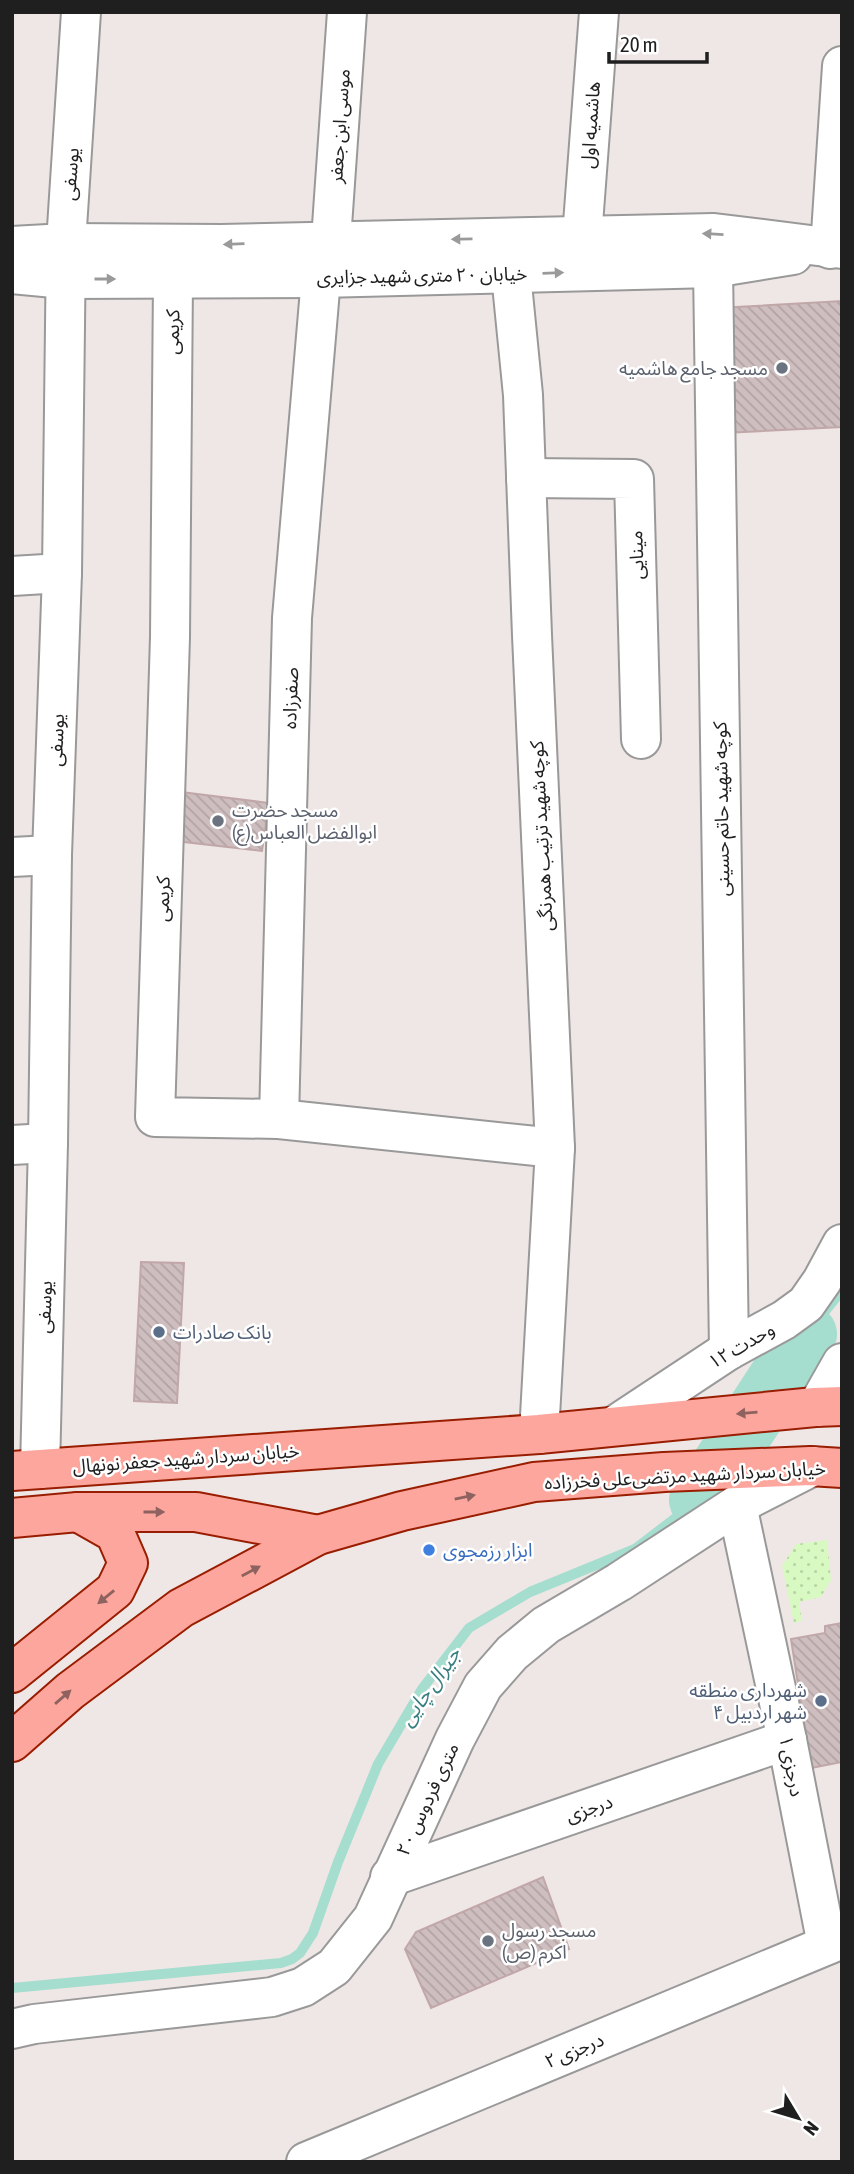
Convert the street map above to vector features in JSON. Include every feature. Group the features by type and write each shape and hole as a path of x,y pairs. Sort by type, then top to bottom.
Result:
{"main road":[{"path":"538,1434 626,1423 825,1406"},
{"name":"خیابان سردار شهید جعفر نونهال","path":"26,1470 538,1434"},
{"name":"خیابان سردار شهید مرتضی‌علی فخرزاده","path":"12,1742 70,1691 181,1608 318,1535 402,1511 534,1482 664,1472 822,1466"},
{"path":"12,1673 116,1590 128,1563 115,1533 78,1512"},
{"path":"12,1518 78,1512 196,1512 318,1535"}],"street":[{"name":"یوسفی","path":"26,1470 30,1144 52,855 62,573 65,261 81,12"},
{"name":"موسی ابن جعفر","path":"331,240 347,12"},
{"name":"هاشمیه اول","path":"582,237 599,12"},
{"path":"836,249 842,66"},
{"name":"خیابان ۲۰ متری شهید جزایری","path":"12,247 65,261 173,279 321,278 508,256 582,237 714,233 836,249"},
{"name":"خیابان ۲۰ متری شهید جزایری","path":"12,274 65,261 220,244 331,240 508,256 713,268 836,249"},
{"name":"کوچه شهید ترتیب همرنگی","path":"508,256 523,395 555,1149 538,1434"},
{"name":"کوچه شهید حاتم حسینی","path":"713,268 729,1350"},
{"name":"صفرزاده","path":"279,1119 292,618 321,278"},
{"name":"کریمی","path":"173,279 170,636 155,1117 279,1119 555,1149"},
{"name":"مینایی","path":"526,478 634,479 641,739"},
{"path":"12,576 62,573"},
{"path":"12,858 52,855"},
{"name":"وحدت ۱۲","path":"626,1423 729,1350 784,1320 806,1304 822,1282 842,1244"},
{"path":"825,1406 842,1363"},
{"name":"۲۰ متری فردوس","path":"12,2029 34,2024 272,1997 303,1987 334,1967 355,1944 373,1918 455,1739 483,1686 512,1653 546,1625 619,1582 737,1505 822,1466"},
{"name":"درجزی ۱","path":"737,1505 787,1740 834,1942"},
{"name":"درجزی","path":"390,1877 787,1740"},
{"name":"درجزی ۲","path":"306,2162 834,1942"}],"green space":[{"path":"827,1540 831,1580 821,1597 799,1602 802,1621 794,1623 782,1566 796,1544"}],"building":[{"name":"مسجد جامع هاشمیه","path":"842,301 842,427 725,433 719,308"},
{"name":"مسجد حضرت ابوالفضل العباس(ع)","path":"173,791 269,803 262,851 167,840"},
{"name":"بانک صادرات","path":"141,1262 184,1263 177,1403 134,1401"},
{"name":"شهرداری منطقه ۴ شهر اردبیل","path":"842,1623 842,1762 811,1768 791,1639 825,1633 825,1626"},
{"name":"مسجد رسول اکرم (ص)","path":"543,1877 569,1949 431,2008 405,1949 416,1932"}],"waterway":[{"name":"جیرال چایی","path":"807,1334 842,1290"},
{"name":"جیرال چایی","path":"699,1500 807,1334"},
{"name":"جیرال چایی","path":"12,1988 281,1963 292,1959 300,1953 313,1933 338,1862 378,1764 422,1689 469,1628 530,1592 635,1549 699,1500"}],"place":[{"name":"مسجد جامع هاشمیه","path":"782,368"},
{"name":"مسجد حضرت ابوالفضل العباس(ع)","path":"218,821"},
{"name":"بانک صادرات","path":"159,1332"},
{"name":"ابزار رزمجوی","path":"429,1550"},
{"name":"شهرداری منطقه ۴ شهر اردبیل","path":"821,1701"},
{"name":"مسجد رسول اکرم (ص)","path":"488,1941"}]}
